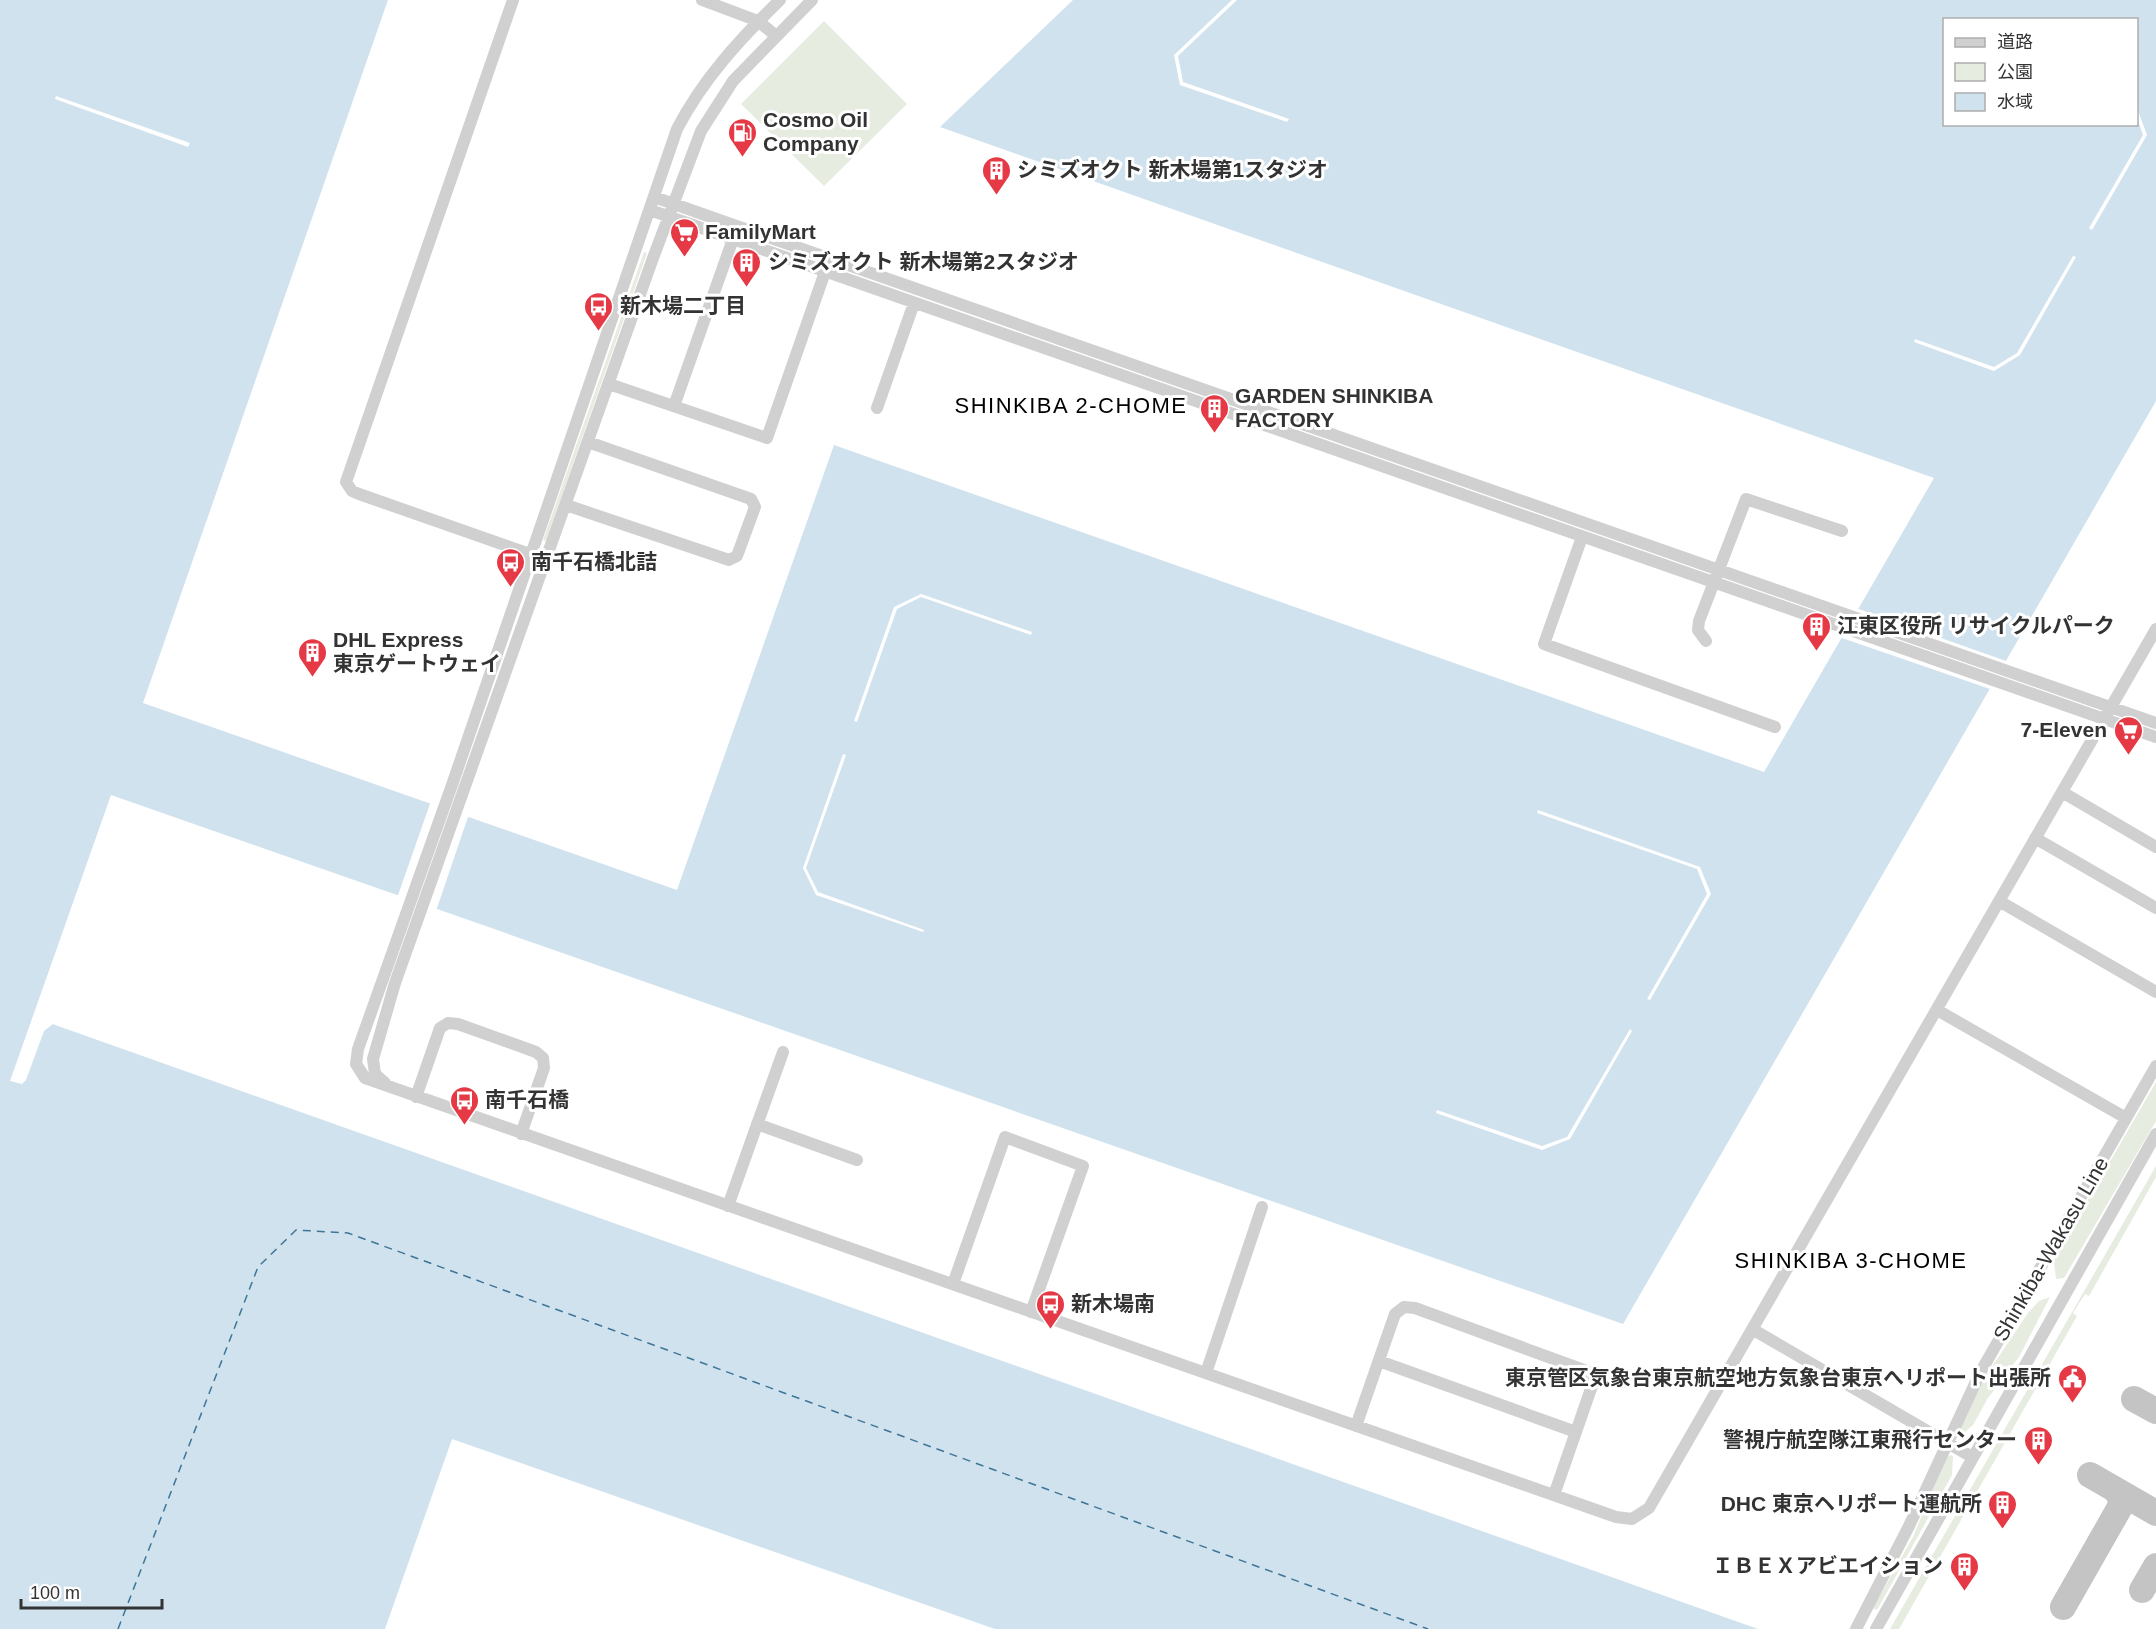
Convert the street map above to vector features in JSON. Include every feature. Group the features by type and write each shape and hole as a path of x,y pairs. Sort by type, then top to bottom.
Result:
{"street":[{"path":"513,0 346,482 352,491 359,494 547,560"},
{"path":"702,0 758,21 775,35"},
{"path":"458,787 530,554 677,129 692,100 727,55 780,0"},
{"path":"812,0 775,35 733,81 701,131 668,217 547,560 458,787 390,981 358,1049 356,1064 365,1078 1624,1520 1643,1515 1649,1508 2156,628"},
{"path":"654,197 1720,571 1808,609 2038,690 2107,713 2156,723"},
{"path":"650,210 1713,583 1808,609"},
{"path":"674,406 733,240"},
{"path":"609,384 767,438 825,272"},
{"path":"877,408 914,303"},
{"path":"1042,348 1047,335"},
{"path":"566,505 729,560 737,556 754,510 751,499 588,442"},
{"path":"1388,469 1392,457"},
{"path":"1706,641 1698,630 1699,621 1746,499 1842,531"},
{"path":"1582,537 1544,644 1775,727"},
{"path":"2107,713 2156,737"},
{"path":"2062,792 2156,847"},
{"path":"2035,838 2156,908"},
{"path":"1999,902 2156,992"},
{"path":"1936,1010 2126,1118"},
{"path":"416,1097 440,1028 448,1023 458,1024 536,1052 543,1058 544,1068 521,1134"},
{"path":"728,1206 783,1052"},
{"name":"Shinkiba-Wakasu Line","path":"1856,1629 1990,1355 2156,1066"},
{"path":"758,1124 857,1160"},
{"name":"Shinkiba-Wakasu Line","path":"1875,1629 2156,1134"},
{"path":"952,1284 1005,1137 1083,1166 1031,1312"},
{"path":"1206,1373 1262,1207"},
{"path":"1356,1426 1395,1314 1404,1306 1543,1353 1592,1373 1593,1383 1554,1495"},
{"path":"1752,1329 1972,1457"},
{"path":"1379,1361 1576,1432"}],"green space":[{"path":"824,21 907,104 824,186 741,104"},
{"path":"644,252 647,253 546,541 543,540"},
{"path":"2156,1082 2156,1121 2064,1278 2056,1279 2054,1262 2056,1255"},
{"path":"2156,1166 2156,1177 2089,1296 2085,1294 2073,1313 2077,1316 1899,1629 1890,1629"},
{"path":"2050,1297 2019,1357 1988,1398 1973,1425 1959,1437 1957,1435 1981,1383 2028,1313 2039,1301"},
{"path":"1950,1455 1953,1456 1952,1475 1877,1610 1873,1608 1914,1535 1944,1460"}],"water":[{"path":"0,0 388,0 143,703 677,890 834,445 1764,772 1934,478 940,127 1073,0 2156,0 2156,401 1623,1324 111,795 10,1081 22,1084 26,1080 44,1031 53,1024 1758,1629 995,1629 452,1439 385,1629 0,1629"}],"pier":[{"path":"1232,0 1237,0 1178,56 1183,82 1289,119 1287,122 1180,85 1174,55"},
{"path":"56,96 190,143 188,147 55,99"},
{"path":"2138,111 2147,135 2092,230 2089,228 2143,135 2138,121"},
{"path":"2073,256 2076,257 2020,355 1994,371 1914,342 1915,339 1994,367 2017,353"},
{"path":"921,594 1032,632 1031,635 921,597 897,609 857,722 854,721 894,607"},
{"path":"1856,608 2009,662 1993,690 1839,637"},
{"path":"843,754 846,755 806,868 818,892 924,930 923,932 816,895 803,868"},
{"path":"431,801 469,814 436,911 397,898"},
{"path":"1538,810 1700,867 1711,894 1650,1000 1647,999 1707,894 1697,869 1537,813"},
{"path":"1630,1029 1632,1031 1570,1139 1542,1150 1436,1113 1437,1110 1542,1146 1567,1137"}],"ferry route":[{"path":"118,1629 258,1267 296,1230 348,1233 1428,1629"}],"taxiway":[{"path":"2134,1399 2156,1411"},
{"path":"2090,1475 2156,1513"},
{"path":"2063,1607 2120,1507 2121,1497 2115,1490"},
{"path":"2142,1590 2156,1566"}],"place":[{"name":"Cosmo Oil Company","path":"742,158"},
{"name":"シミズオクト 新木場第1スタジオ","path":"996,196"},
{"name":"FamilyMart","path":"684,258"},
{"name":"シミズオクト 新木場第2スタジオ","path":"747,288"},
{"name":"新木場二丁目","path":"599,332"},
{"name":"GARDEN SHINKIBA FACTORY","path":"1214,434"},
{"name":"南千石橋北詰","path":"510,588"},
{"name":"江東区役所 リサイクルパーク","path":"1816,652"},
{"name":"DHL Express 東京ゲートウェイ","path":"312,678"},
{"name":"7-Eleven","path":"2128,756"},
{"name":"南千石橋","path":"464,1126"},
{"name":"新木場南","path":"1050,1330"},
{"name":"東京管区気象台東京航空地方気象台東京へリポート出張所","path":"2072,1404"},
{"name":"警視庁航空隊江東飛行センター","path":"2038,1466"},
{"name":"DHC 東京ヘリポート運航所","path":"2003,1530"},
{"name":"ＩＢＥＸアビエイション","path":"1964,1592"}],"district":[{"name":"SHINKIBA 2-CHOME","path":"1071,405"},
{"name":"SHINKIBA 3-CHOME","path":"1851,1260"}]}
